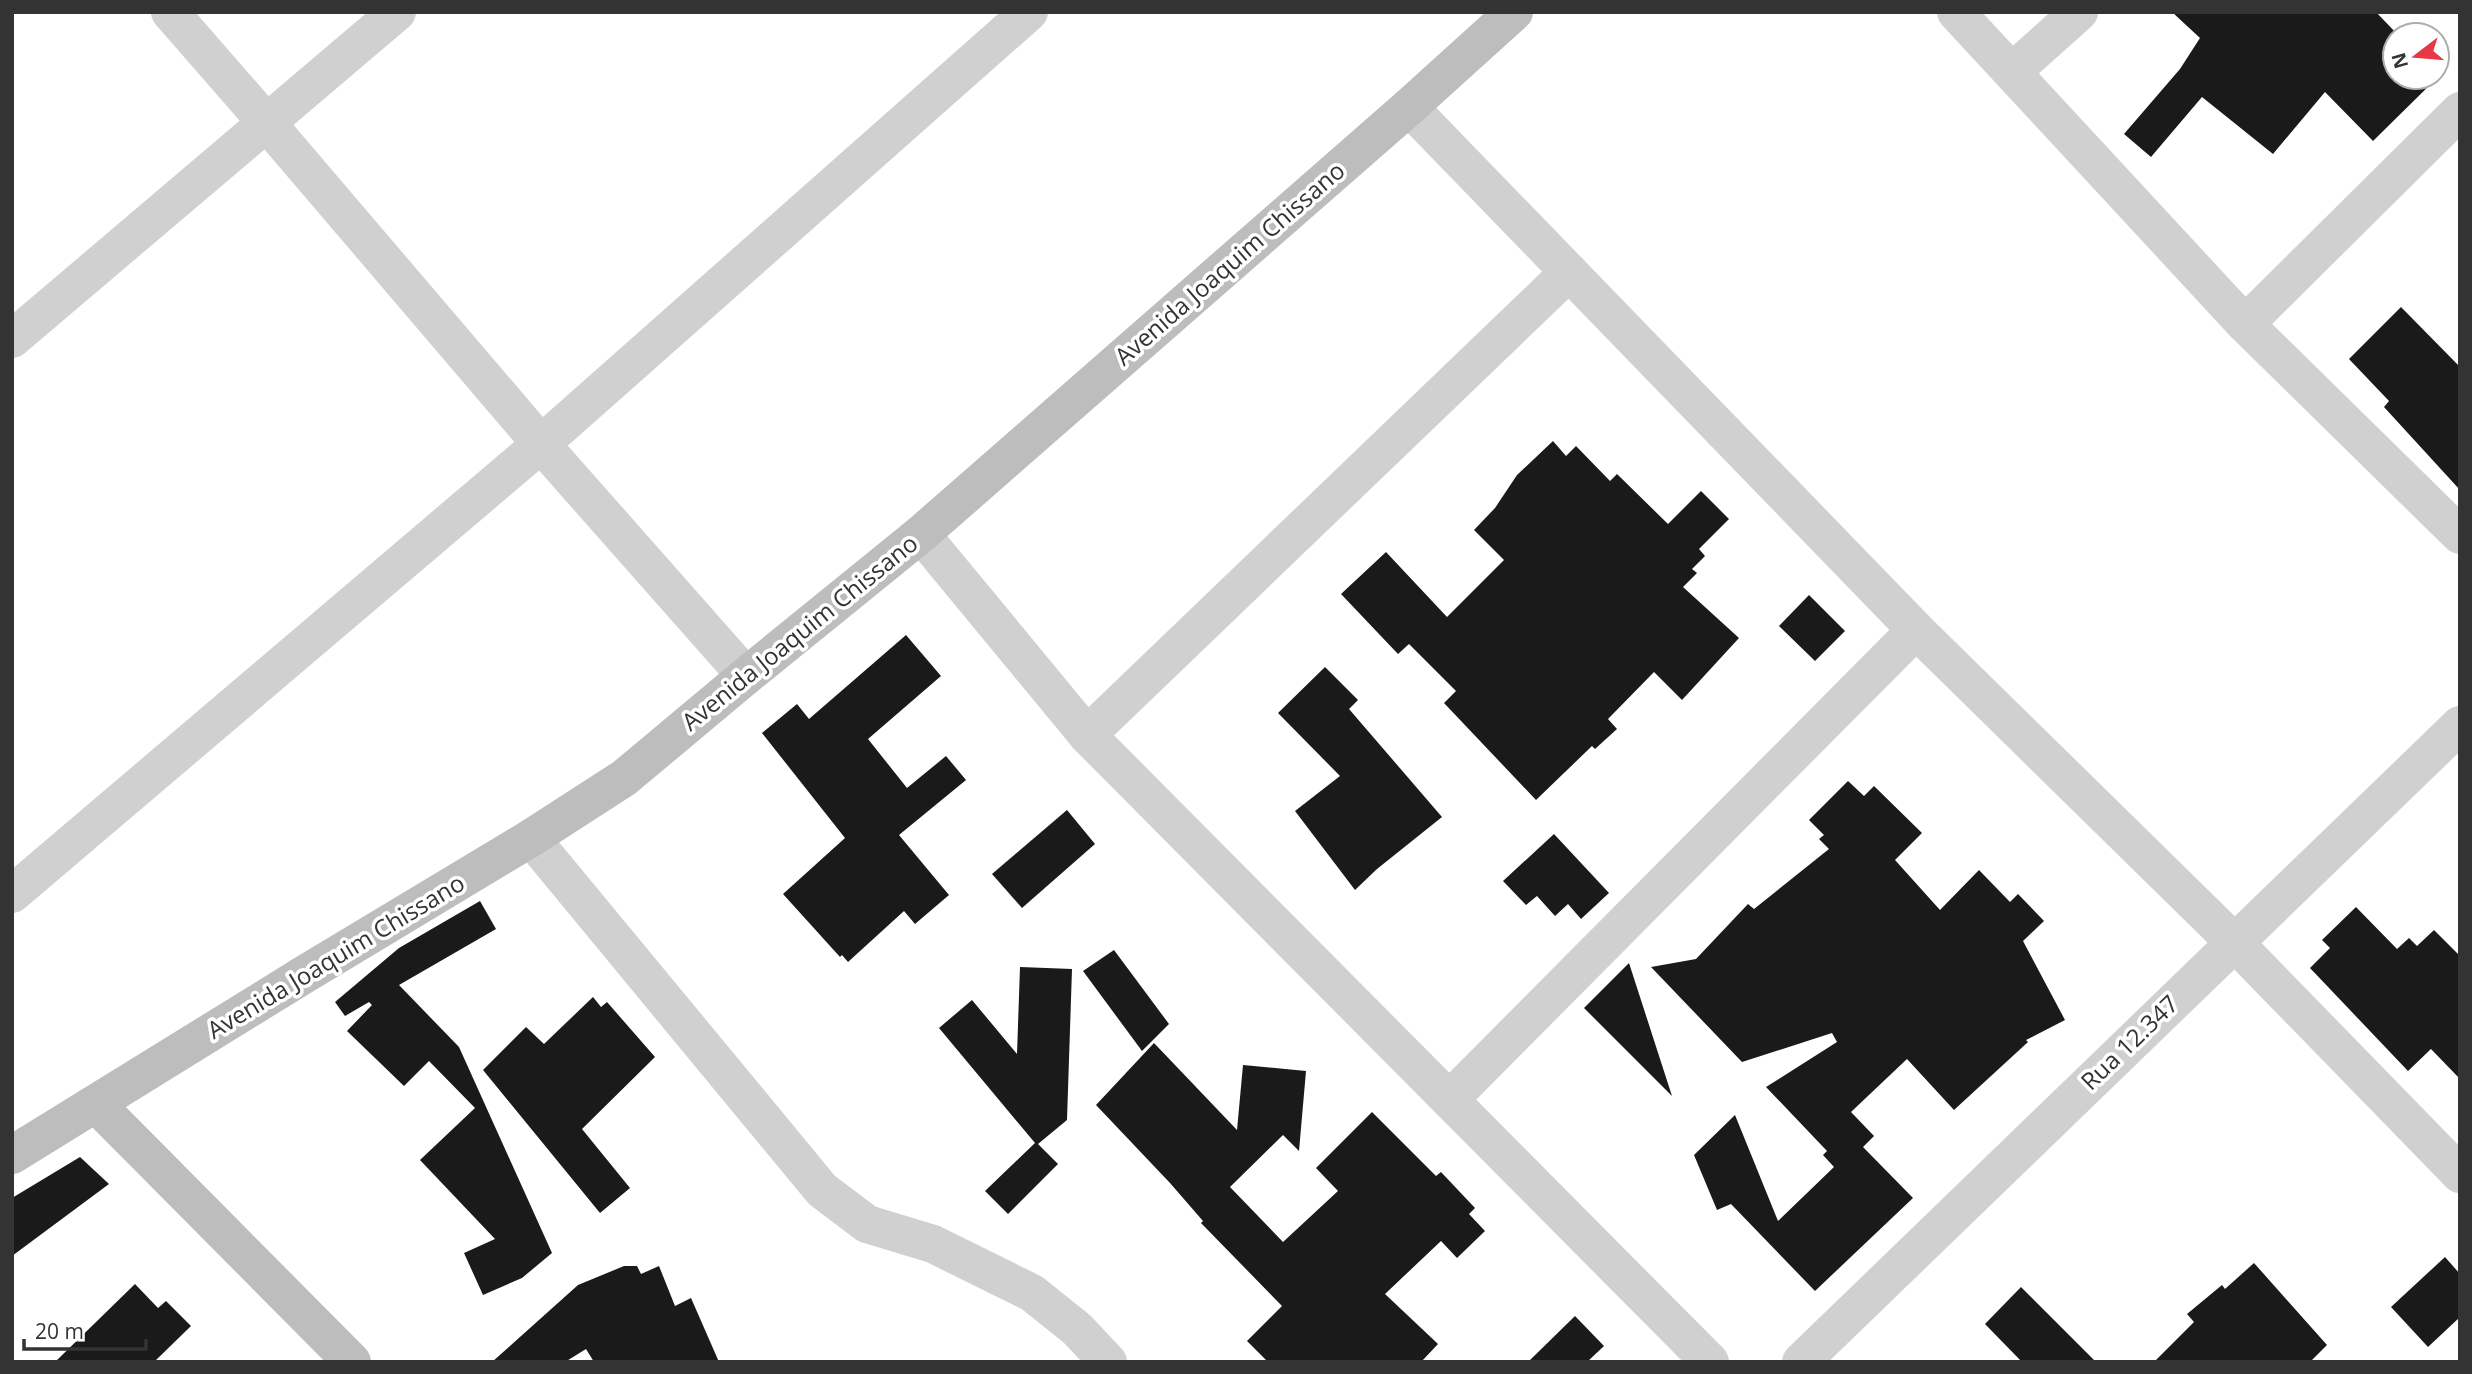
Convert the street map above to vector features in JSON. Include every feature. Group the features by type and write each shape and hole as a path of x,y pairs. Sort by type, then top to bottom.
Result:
{"street":[{"path":"170,12 541,444 746,676"},
{"path":"12,339 397,12"},
{"path":"12,894 541,444 1029,12"},
{"name":"Avenida Joaquim Chissano","path":"12,1155 531,838 624,778 921,534 1514,12"},
{"path":"1956,12 2245,324 2460,535"},
{"path":"2012,72 2079,12"},
{"path":"1409,107 1916,630 2234,942 2460,1174"},
{"path":"2245,324 2460,111"},
{"path":"1087,735 1569,272"},
{"path":"921,534 1087,735 1451,1098 1710,1362"},
{"path":"1451,1098 1916,630"},
{"name":"Rua 12.347","path":"1801,1362 2460,725"},
{"path":"531,838 822,1190 867,1223 933,1244 1032,1293 1077,1329 1108,1362"},
{"path":"97,1105 352,1362"}],"building":[{"path":"2172,12 2376,12 2385,21 2381,21 2381,91 2424,91 2373,141 2325,92 2273,154 2202,97 2151,157 2124,134 2180,69 2200,38"},
{"path":"2401,307 2460,367 2460,490 2384,407 2389,401 2349,359"},
{"path":"1553,441 1566,456 1576,446 1610,481 1617,474 1668,524 1701,491 1729,519 1699,549 1705,556 1692,569 1697,573 1683,587 1739,638 1682,700 1654,672 1608,719 1617,729 1595,749 1592,746 1536,800 1444,703 1456,691 1409,644 1398,654 1341,594 1386,552 1447,617 1504,560 1474,530 1495,508 1517,475"},
{"path":"1809,595 1845,631 1815,661 1779,626"},
{"path":"906,635 941,676 868,739 907,788 946,756 966,780 899,835 949,895 915,924 904,911 848,962 842,955 840,957 783,894 845,838 762,733 797,704 809,719"},
{"path":"1325,667 1358,700 1349,709 1442,817 1355,890 1295,811 1340,776 1278,713"},
{"path":"1848,781 1864,796 1874,786 1922,833 1895,860 1940,910 1979,870 2010,902 2018,894 2044,921 2023,941 2065,1020 2026,1040 2028,1042 1954,1110 1907,1059 1851,1112 1874,1136 1863,1147 1913,1198 1815,1291 1731,1204 1717,1210 1694,1155 1735,1115 1778,1221 1834,1167 1823,1155 1827,1151 1766,1087 1837,1042 1832,1033 1742,1062 1651,967 1696,959 1748,904 1754,909 1829,849 1819,839 1824,835 1809,820"},
{"path":"1067,810 1095,844 1022,908 992,874"},
{"path":"1554,834 1609,893 1581,919 1568,904 1555,916 1537,896 1526,905 1503,881"},
{"path":"480,901 496,929 399,985 459,1047 552,1253 522,1278 483,1295 464,1253 495,1239 420,1160 475,1108 429,1061 404,1086 347,1031 372,1005 369,1002 345,1016 335,1002 399,948"},
{"path":"2356,907 2397,949 2409,938 2417,946 2434,930 2460,956 2460,1079 2431,1049 2408,1071 2310,968 2330,948 2322,940"},
{"path":"1114,950 1169,1024 1142,1051 1083,971"},
{"path":"1629,963 1672,1096 1584,1008"},
{"path":"1020,967 1072,969 1067,1120 1038,1144 1058,1164 1008,1214 985,1191 1035,1143 939,1028 972,1000 1017,1054"},
{"path":"593,997 601,1007 607,1002 655,1057 582,1129 630,1188 600,1213 483,1070 526,1027 544,1044"},
{"path":"1154,1043 1237,1130 1243,1065 1306,1071 1299,1151 1283,1135 1230,1187 1283,1242 1338,1191 1316,1168 1372,1112 1436,1176 1441,1172 1475,1208 1469,1214 1485,1231 1457,1258 1441,1241 1385,1294 1438,1344 1421,1362 1268,1362 1247,1341 1282,1306 1201,1223 1203,1221 1170,1183 1096,1105"},
{"path":"80,1157 109,1184 12,1256 12,1198"},
{"path":"2445,1257 2460,1274 2460,1317 2428,1347 2391,1307"},
{"path":"2254,1263 2327,1345 2310,1362 2154,1362 2194,1322 2187,1314 2222,1285 2225,1289"},
{"path":"624,1266 637,1266 641,1274 659,1266 675,1306 691,1298 719,1362 594,1362 586,1349 565,1362 492,1362 578,1285"},
{"path":"135,1284 158,1308 166,1301 191,1326 154,1362 55,1362"},
{"path":"2021,1287 2096,1362 2022,1362 1985,1324"},
{"path":"1575,1316 1604,1346 1587,1362 1528,1362"}]}
